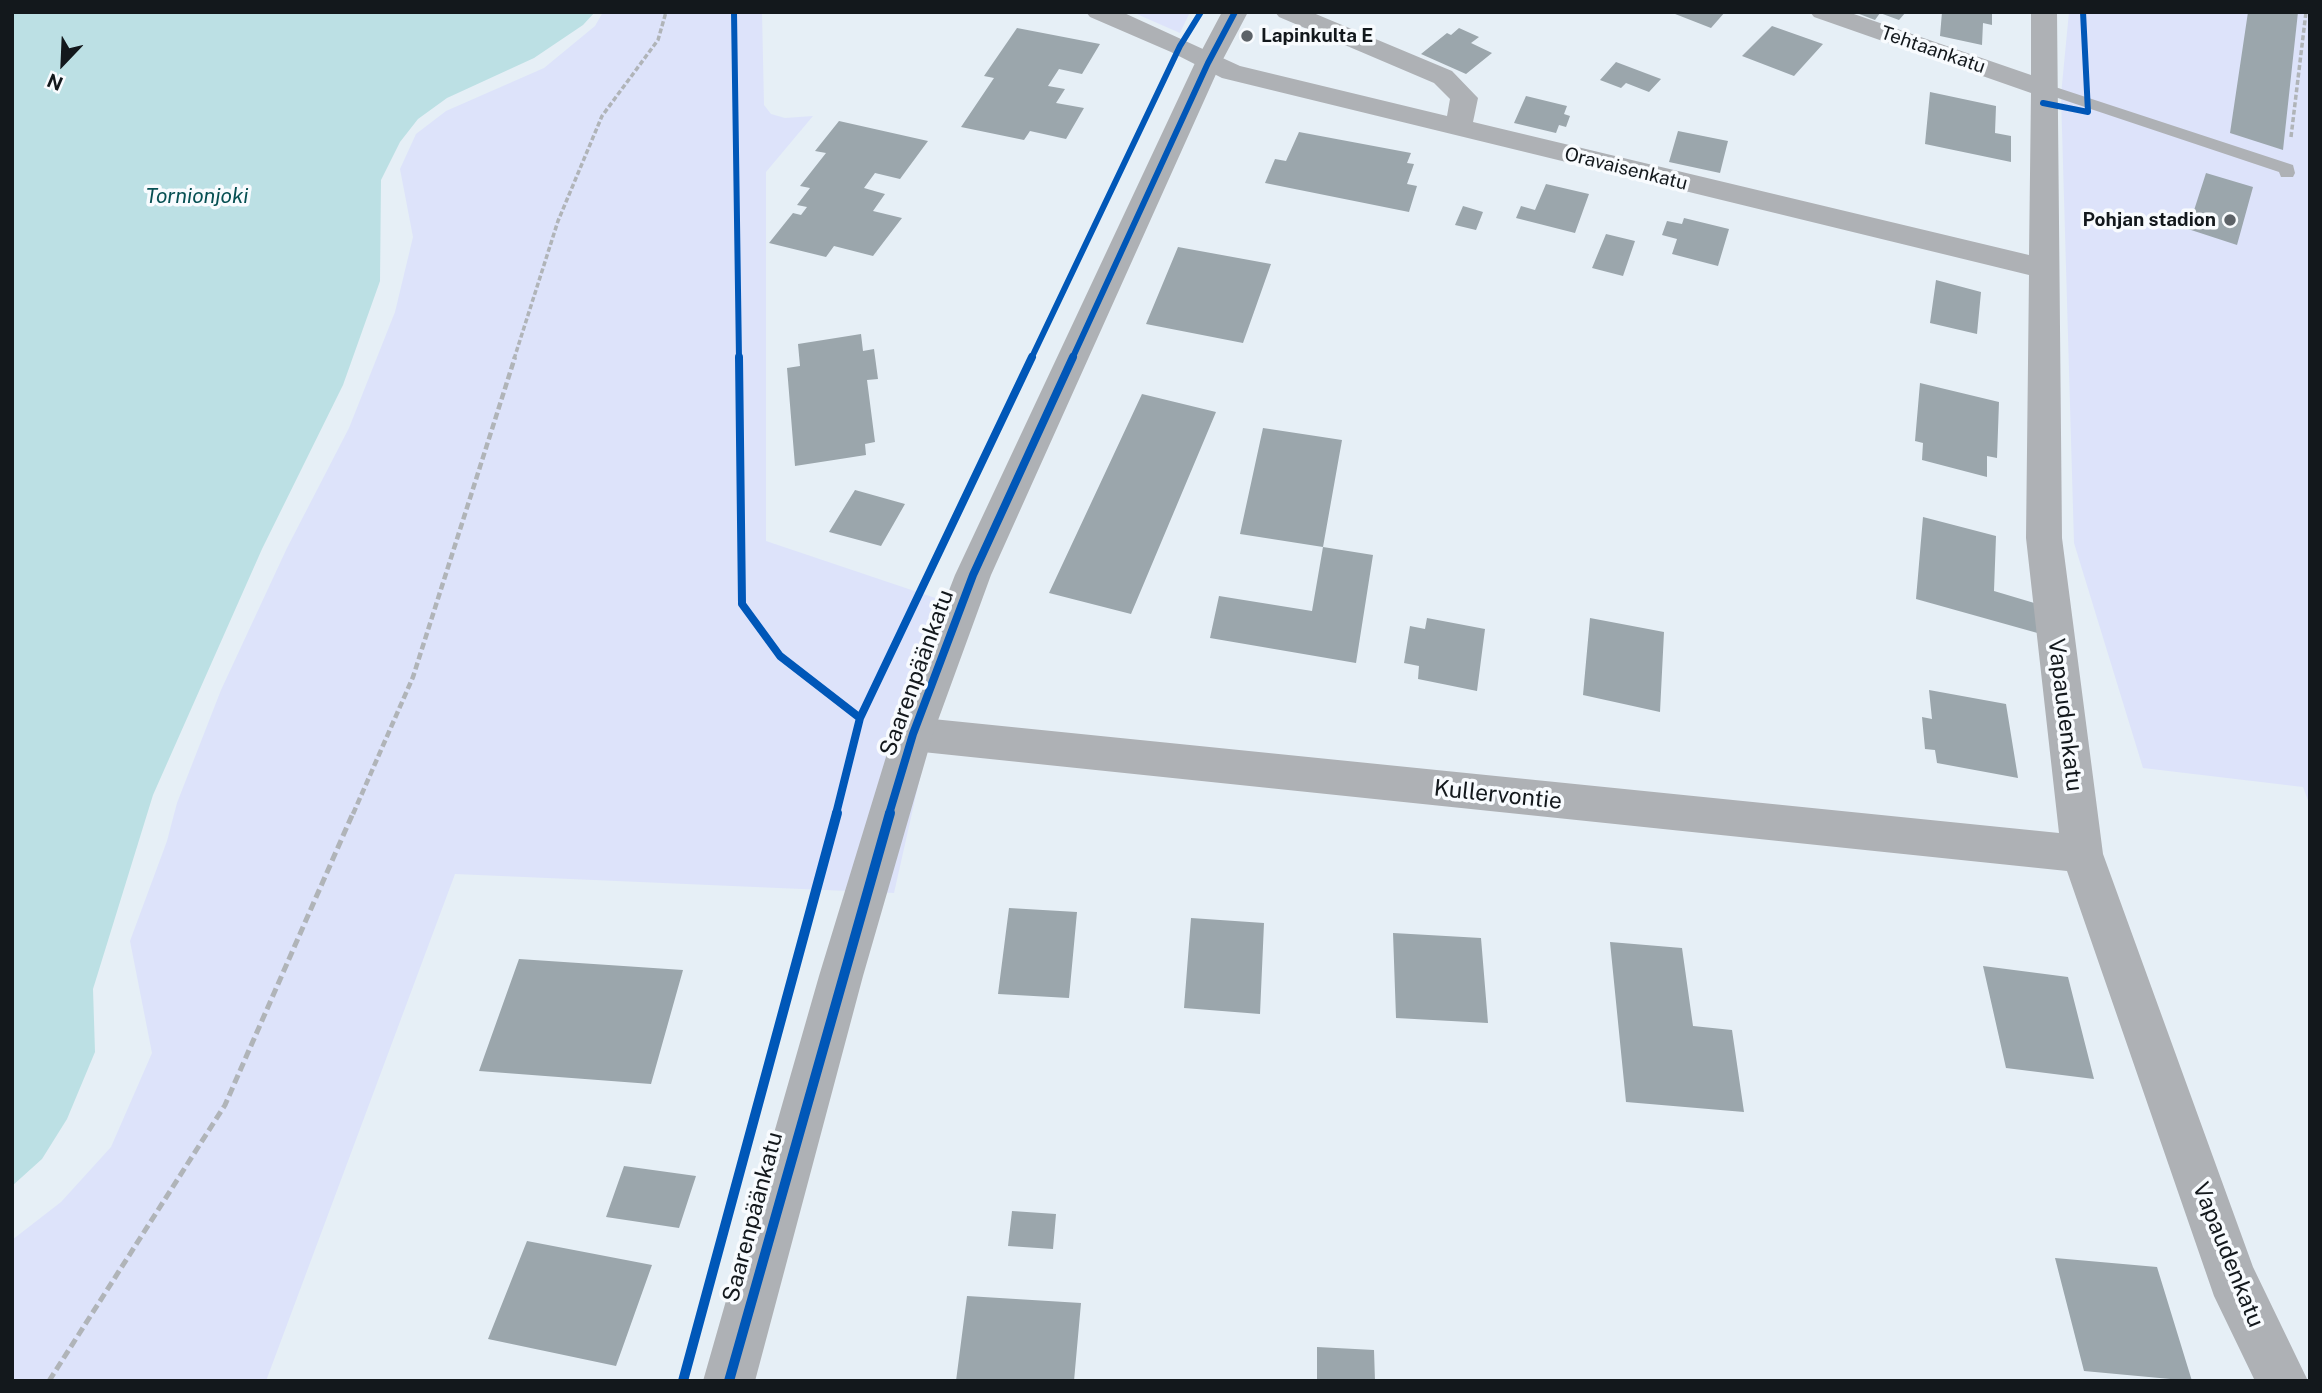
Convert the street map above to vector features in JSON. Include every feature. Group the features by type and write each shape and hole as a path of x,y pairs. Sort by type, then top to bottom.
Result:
{"street":[{"name":"Oravaisenkatu","path":"1099,12 1180,46 1208,63 1230,72 2045,269"},
{"name":"Saarenpäänkatu","path":"729,1381 837,989 913,734 973,575 1208,63 1235,12"},
{"path":"1288,12 1443,77 1464,98 1458,127"},
{"name":"Tehtaankatu","path":"1823,12 2043,88"},
{"name":"Vapaudenkatu","path":"2044,12 2044,538 2082,854 2232,1278 2282,1381"},
{"name":"Kullervontie","path":"913,734 2082,854"}],"lane":[{"path":"2043,88 2287,171"}],"path":[{"path":"49,1381 78,1340 225,1105 413,677 563,209 601,116 658,40 666,12"},
{"path":"2287,171 2306,12"}],"shaded area":[{"path":"603,12 762,12 764,105 771,114 785,118 813,116 766,172 766,541 965,608 921,773 894,893 455,874 266,1381 12,1381 12,1240 61,1202 111,1147 152,1053 130,941 167,841 177,803 221,690 287,548 349,428 395,312 413,237 400,169 416,134 446,111 544,68 595,26"},
{"path":"1132,12 1190,12 1180,33"},
{"path":"2069,12 2310,12 2310,806 2303,787 2143,768 2074,543 2061,95"}],"water":[{"name":"Tornionjoki","path":"12,12 595,12 583,25 534,58 447,98 418,119 400,142 381,180 380,281 343,385 262,549 153,795 93,989 95,1052 67,1119 42,1159 12,1186"}],"building":[{"path":"1670,12 1725,12 1711,28"},
{"path":"1854,12 1906,12 1899,20 1880,13 1875,20"},
{"path":"1942,12 1992,12 1992,25 1983,23 1982,45 1940,36"},
{"path":"2248,12 2298,12 2283,150 2230,133"},
{"path":"1772,26 1823,44 1794,76 1742,56"},
{"path":"1017,28 1100,44 1082,74 1059,69 1048,86 1065,89 1056,103 1084,108 1066,139 1030,131 1024,140 961,127 994,78 984,76"},
{"path":"1459,28 1479,37 1471,43 1492,53 1466,74 1421,54 1447,33 1451,35"},
{"path":"1616,62 1661,79 1649,92 1626,83 1621,88 1600,80"},
{"path":"1930,92 1996,106 1995,133 2011,136 2011,162 1925,144"},
{"path":"1526,96 1567,106 1564,114 1570,116 1566,127 1559,125 1556,133 1514,123"},
{"path":"839,121 928,141 900,179 875,173 864,188 885,194 873,211 902,218 873,256 834,246 826,257 769,243 793,213 801,215 807,207 797,205 810,188 800,186 826,153 815,151"},
{"path":"1678,131 1728,141 1720,173 1669,162"},
{"path":"1299,132 1411,153 1407,163 1414,164 1407,184 1417,186 1409,212 1265,183 1275,159 1286,161"},
{"path":"2206,173 2253,187 2237,245 2188,229"},
{"path":"1546,184 1589,194 1575,233 1516,218 1521,206 1535,210"},
{"path":"1463,206 1483,212 1476,230 1455,225"},
{"path":"1684,218 1729,229 1718,266 1672,254 1677,239 1662,235 1667,221 1682,224"},
{"path":"1606,234 1635,241 1623,276 1592,268"},
{"path":"1178,247 1271,264 1243,343 1146,324"},
{"path":"1936,280 1981,292 1977,334 1930,323"},
{"path":"861,334 863,351 874,349 878,379 867,380 875,442 865,444 866,455 795,466 787,368 800,366 798,344"},
{"path":"1920,383 1999,402 1997,458 1987,456 1987,477 1922,460 1923,443 1915,441"},
{"path":"1142,394 1216,412 1131,614 1049,593"},
{"path":"1263,428 1342,440 1323,547 1240,534"},
{"path":"855,490 905,504 881,546 829,532"},
{"path":"1923,517 1996,536 1994,591 2041,605 2041,634 1916,599"},
{"path":"1323,547 1373,555 1356,663 1210,638 1219,596 1312,611"},
{"path":"1427,618 1485,629 1477,691 1418,679 1419,666 1404,663 1410,626 1425,629"},
{"path":"1590,618 1664,632 1660,712 1583,695"},
{"path":"1929,690 2006,704 2018,778 1937,763 1935,750 1925,749 1922,717 1932,719"},
{"path":"1009,908 1077,912 1069,998 998,994"},
{"path":"1191,918 1264,923 1260,1014 1184,1008"},
{"path":"1393,933 1481,938 1488,1023 1396,1018"},
{"path":"1610,942 1682,948 1693,1026 1732,1030 1744,1112 1626,1102"},
{"path":"519,959 683,970 651,1084 479,1071"},
{"path":"1983,966 2068,977 2094,1079 2006,1068"},
{"path":"624,1166 696,1176 679,1228 606,1217"},
{"path":"1012,1211 1056,1214 1053,1249 1008,1246"},
{"path":"527,1241 652,1265 616,1366 488,1339"},
{"path":"2055,1258 2157,1267 2192,1381 2084,1371"},
{"path":"967,1296 1081,1303 1074,1381 956,1381"},
{"path":"1317,1347 1374,1350 1375,1381 1317,1381"}],"cycle path":[{"path":"734,12 742,604 780,656 860,718"},
{"path":"683,1381 826,856 860,718 1180,46 1201,12"},
{"path":"729,1381 841,976 913,734 973,575 1208,63 1235,12"},
{"path":"2043,103 2088,112 2083,12"}],"place":[{"name":"Lapinkulta E","path":"1247,36"},
{"name":"Pohjan stadion","path":"2230,220"}]}
